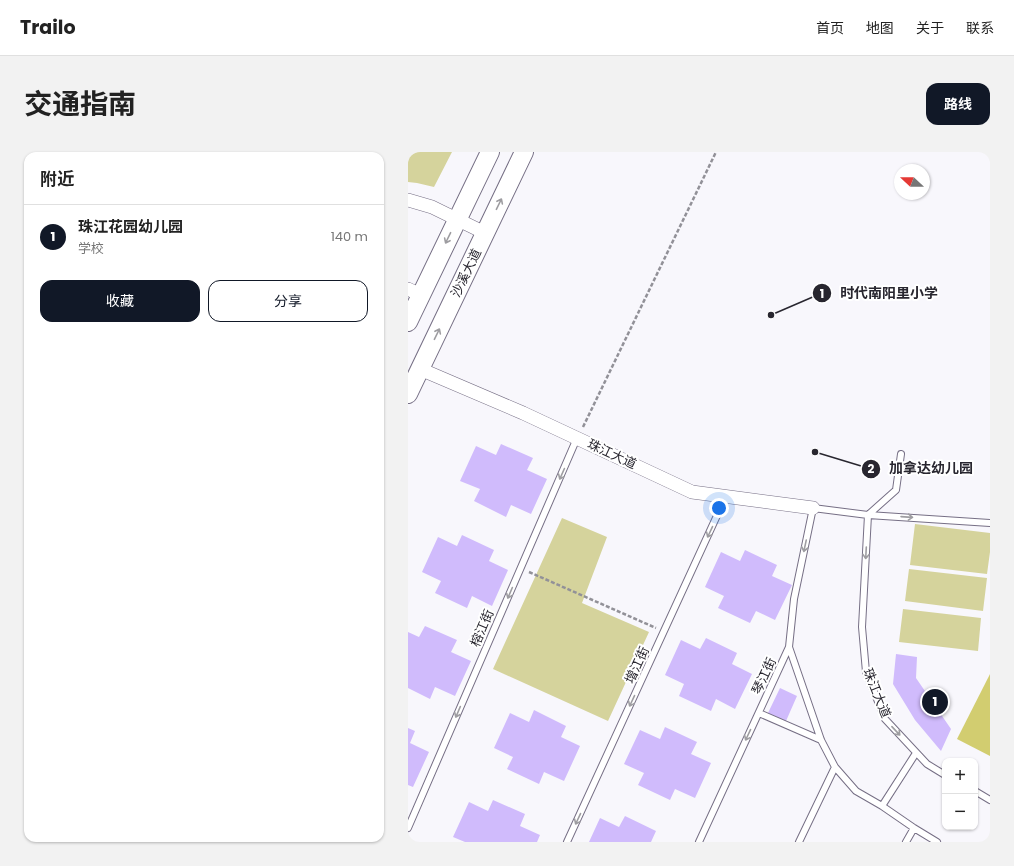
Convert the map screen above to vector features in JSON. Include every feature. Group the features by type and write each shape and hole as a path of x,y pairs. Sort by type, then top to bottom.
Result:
{"main road":[{"path":"408,322 414,292 457,219 490,152"},
{"name":"沙溪大道","path":"408,394 524,152"}],"street":[{"path":"408,200 432,207 486,232"},
{"name":"珠江大道","path":"420,369 577,438 692,492 813,508"}],"lane":[{"name":"榕江街","path":"408,828 577,438"},
{"path":"868,514 896,490 901,454"},
{"name":"增江街","path":"567,842 726,496"},
{"path":"813,508 868,514 990,523"},
{"name":"琴江街","path":"699,842 789,647 794,600 813,508"},
{"name":"珠江大道","path":"868,514 862,628 866,672 885,719 927,764 942,773"},
{"path":"789,647 820,740 835,767 856,791 937,842"},
{"path":"759,713 820,740"},
{"path":"882,806 916,753"},
{"path":"799,842 835,767"},
{"path":"978,794 990,800"},
{"path":"906,842 914,828"}],"path":[{"path":"577,438 716,152"},
{"path":"520,569 664,631"}],"shaded area":[{"path":"408,152 452,152 434,187 408,182"},
{"path":"562,518 607,537 582,603 649,632 608,721 493,669"},
{"path":"915,524 990,533 990,552 987,574 910,565"},
{"path":"909,569 987,578 983,611 905,601"},
{"path":"903,609 981,618 978,651 899,642"},
{"path":"990,674 990,756 957,739"}],"building":[{"path":"501,444 533,458 527,470 547,479 531,514 511,505 506,517 474,501 480,489 460,481 476,446 496,455"},
{"path":"462,535 494,550 489,561 508,570 492,606 472,596 467,608 435,593 441,581 422,572 438,537 457,546"},
{"path":"745,550 777,565 772,576 792,585 775,620 756,611 750,623 718,608 724,596 705,587 721,552 740,561"},
{"path":"425,626 457,640 451,652 471,661 455,696 435,687 430,699 408,688 408,632 419,637"},
{"path":"706,638 737,653 732,664 752,674 735,709 716,699 711,711 679,696 684,684 665,675 681,640 700,649"},
{"path":"896,654 917,657 916,678 951,729 941,751 915,720 893,684"},
{"path":"780,688 797,696 786,721 768,713"},
{"path":"534,710 566,726 561,737 580,746 564,781 544,772 539,784 507,769 513,757 494,748 510,713 529,722"},
{"path":"665,727 697,742 691,754 711,763 695,798 675,789 670,800 638,785 644,773 624,764 640,730 660,739"},
{"path":"408,728 415,731 410,743 429,752 413,787 408,785"},
{"path":"493,800 525,814 520,826 540,835 537,842 465,842 453,837 469,802 488,811"},
{"path":"625,816 656,831 651,842 589,842 600,818 619,827"}],"place":[{"name":"时代南阳里小学","path":"771,315"},
{"name":"加拿达幼儿园","path":"815,452"},
{"name":"珠江花园幼儿园","path":"935,702"}]}
